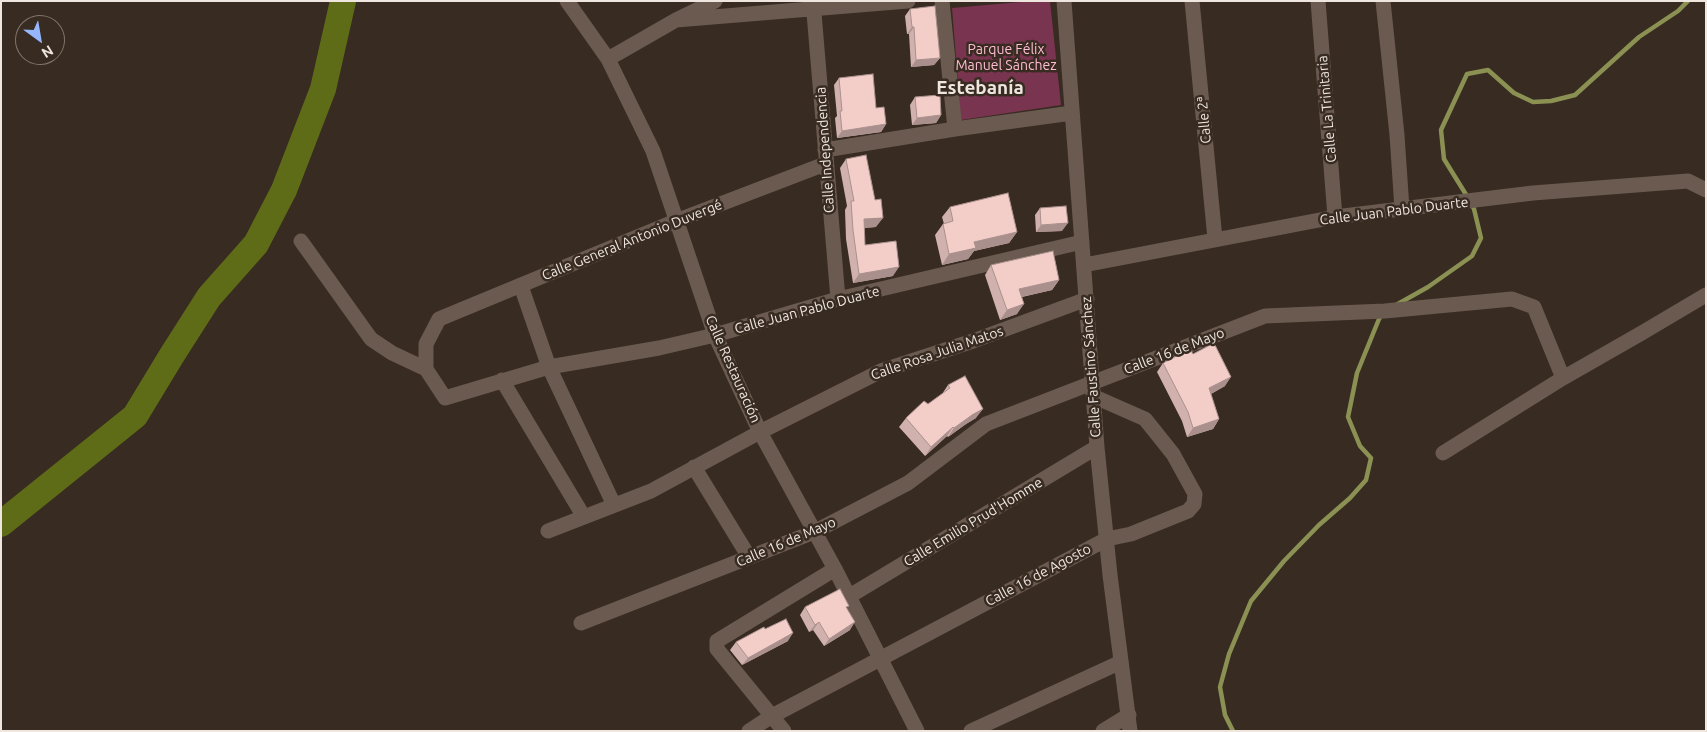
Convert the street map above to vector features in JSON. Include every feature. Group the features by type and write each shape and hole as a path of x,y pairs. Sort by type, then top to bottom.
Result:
{"street":[{"name":"Calle Restauración","path":"567,1 608,59 652,151 715,336 760,432 835,569 917,731"},
{"path":"608,59 676,20 711,6 814,5 908,1"},
{"path":"942,1 955,129"},
{"name":"Calle Faustino Sánchez","path":"1064,1 1097,447 1110,575 1130,731"},
{"name":"Calle 2ª","path":"1192,1 1215,239"},
{"name":"Calle La Trinitaria","path":"1318,1 1335,217"},
{"path":"1383,1 1397,135 1402,209"},
{"name":"Calle Independencia","path":"814,5 838,299"},
{"name":"Calle General Antonio Duvergé","path":"426,369 426,344 439,319 825,157 955,129 1072,113"},
{"name":"Calle Juan Pablo Duarte","path":"1084,265 1335,217 1533,193 1688,181 1706,190"},
{"path":"301,241 371,339 392,353 426,369"},
{"name":"Calle Juan Pablo Duarte","path":"426,369 445,398 549,366 659,348 715,336 838,299 1082,242"},
{"path":"521,286 549,366 614,505"},
{"path":"1443,453 1563,378 1706,295"},
{"name":"Calle Rosa Julia Matos","path":"548,531 651,491 760,432 881,371 973,341 1087,299"},
{"name":"Calle 16 de Mayo","path":"581,623 814,532 908,483 986,424 1094,390 1265,316 1385,311 1512,299 1534,307 1563,378"},
{"path":"502,380 584,517"},
{"name":"Calle 16 de Agosto","path":"749,731 772,716 1107,539 1131,534 1188,511 1194,504 1195,494 1172,454 1145,419 1094,390"},
{"name":"Calle Emilio Prud'Homme","path":"848,597 1097,447"},
{"path":"694,467 748,557"},
{"path":"784,731 717,649 717,641 835,569"},
{"path":"971,731 1121,662"},
{"path":"1103,731 1129,715"}],"green space":[{"name":"Parque Félix Manuel Sánchez","path":"1050,1 1061,105 961,120 952,8"}],"building":[{"path":"935,6 940,58 916,60 914,27 912,27 910,9"},
{"path":"873,74 876,108 884,107 886,124 842,131 839,78"},
{"path":"940,95 941,115 917,118 915,97"},
{"path":"866,155 875,200 881,199 883,218 864,219 865,245 896,241 899,267 859,274 851,201 854,201 846,159"},
{"path":"1008,193 1017,232 974,242 976,248 949,254 943,224 953,221 950,207"},
{"path":"1066,206 1068,223 1041,225 1040,208"},
{"path":"1053,251 1059,280 1019,289 1024,304 1007,310 991,265"},
{"path":"1214,343 1231,377 1209,388 1219,419 1193,428 1188,412 1163,363 1190,349 1193,354"},
{"path":"965,376 983,409 953,427 931,447 906,418 924,401 928,404 950,388 948,385"},
{"path":"840,589 849,606 846,607 855,622 829,639 819,622 815,625 805,607"},
{"path":"786,619 793,633 748,658 736,642 764,627 765,629"}],"waterway":[{"path":"1,524 135,416 209,297 256,244 284,190 323,89 343,1"},
{"path":"1396,305 1428,287 1472,256 1481,238 1474,209 1444,159 1441,130 1467,74 1488,70 1514,93 1533,102 1551,101 1575,95 1639,37 1678,11 1688,1"},
{"path":"1233,731 1225,715 1220,687 1229,654 1251,601 1284,561 1319,525 1350,498 1366,480 1371,458 1360,446 1348,417 1357,373 1382,315"}],"district":[{"name":"Estebanía","path":"980,88"}]}
